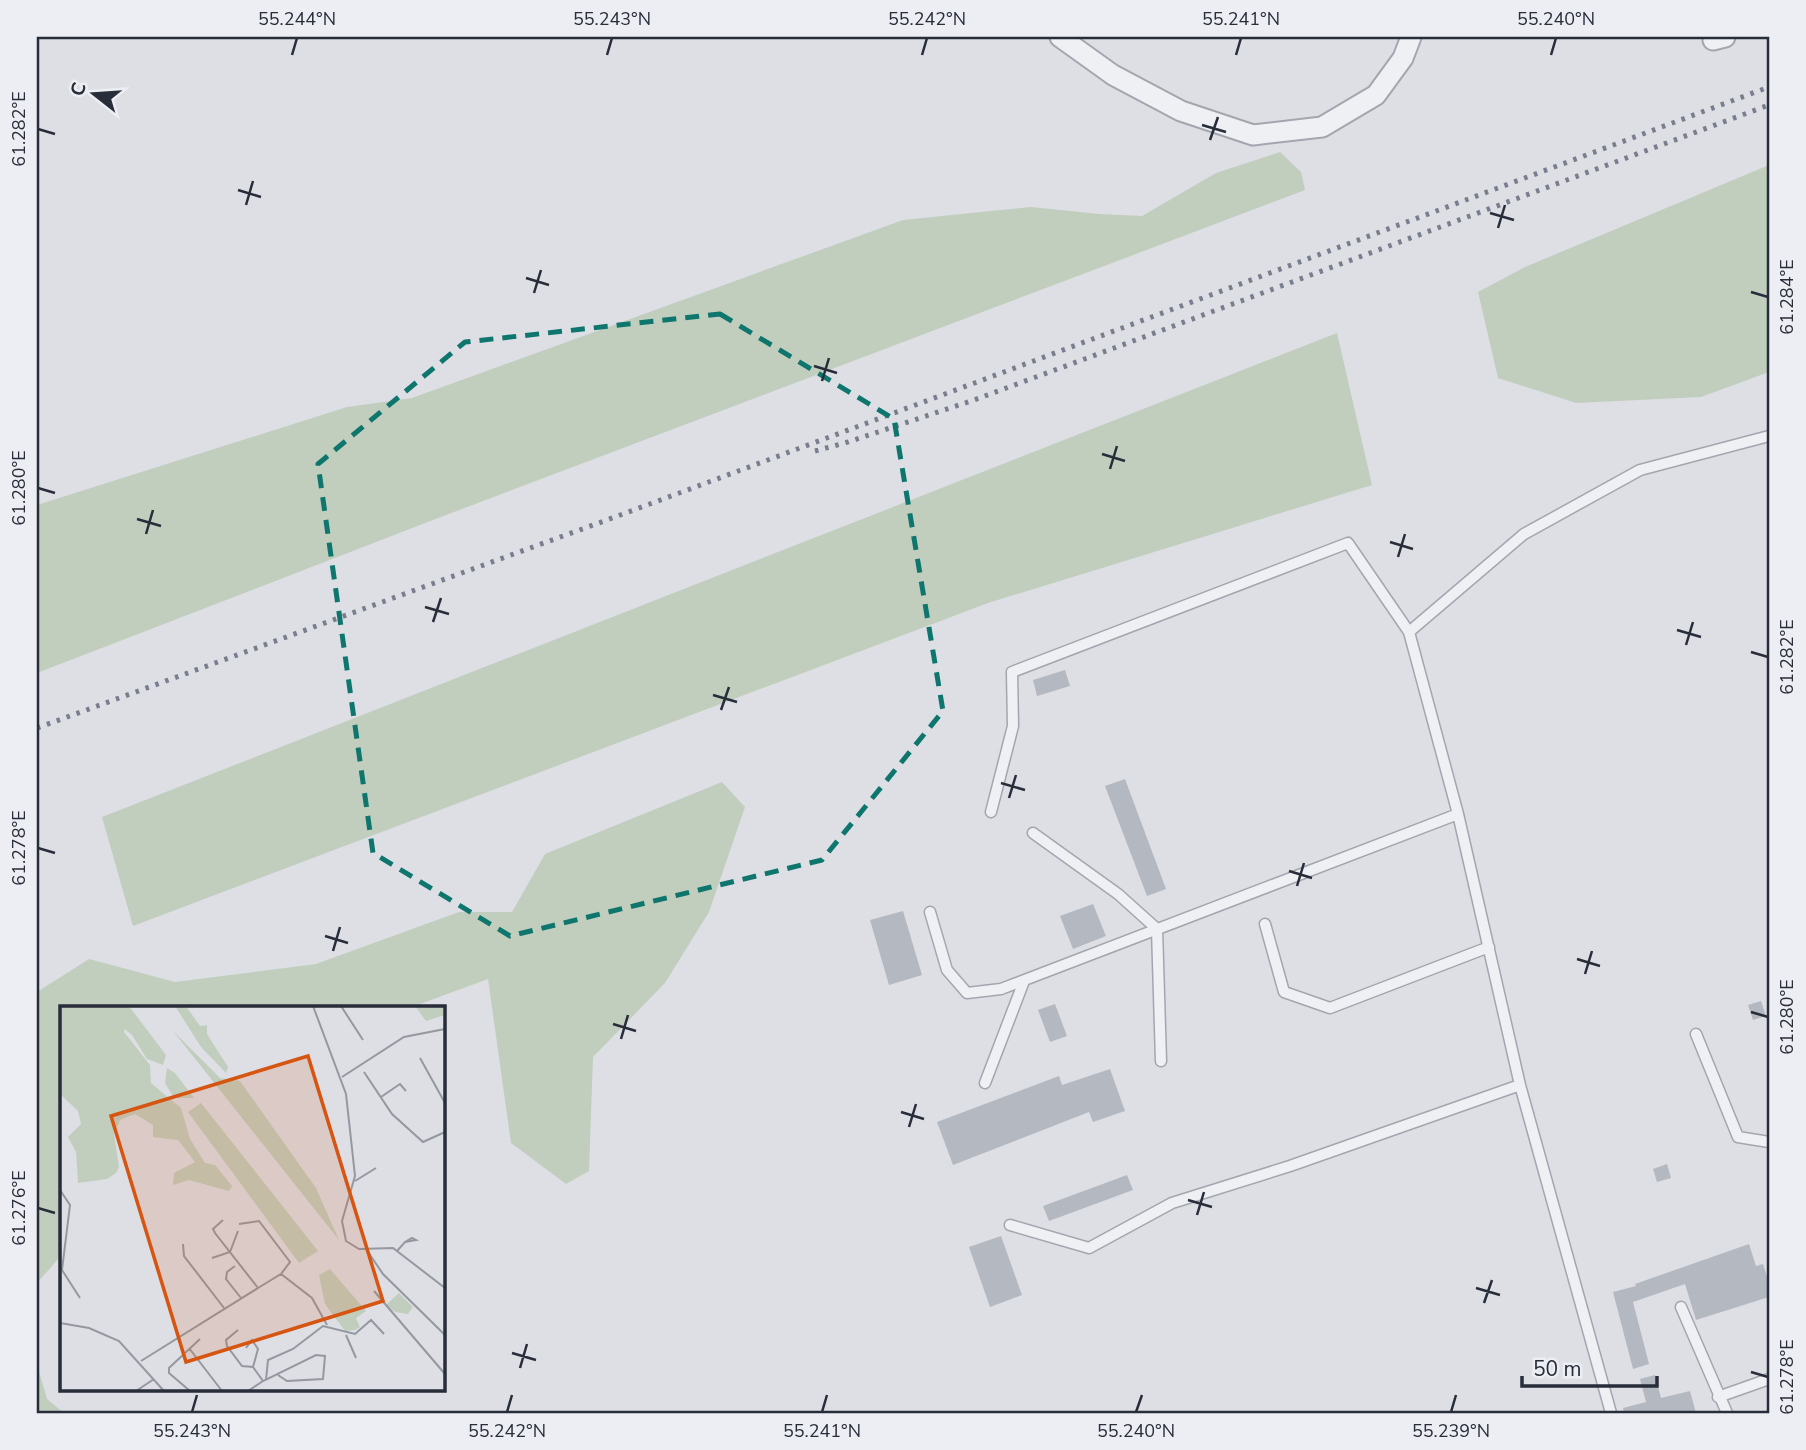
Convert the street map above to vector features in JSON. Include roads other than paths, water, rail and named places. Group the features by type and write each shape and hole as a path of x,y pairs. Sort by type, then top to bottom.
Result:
{"street":[{"path":"1060,37 1113,75 1181,111 1253,135 1322,127 1376,95 1403,58 1411,37"}],"lane":[{"path":"1409,632 1524,534 1640,470 1769,436"},
{"path":"991,812 1013,726 1012,672 1348,543 1409,632 1458,814 1520,1085 1611,1413"},
{"path":"930,912 947,970 968,993 1001,989 1458,814"},
{"path":"1033,833 1118,894 1157,929 1161,1061"},
{"path":"1265,923 1284,992 1330,1008 1489,947"},
{"path":"985,1083 1024,981"},
{"path":"1696,1034 1738,1137 1769,1142"},
{"path":"1010,1225 1089,1248 1172,1203 1290,1166 1520,1085"},
{"path":"1681,1307 1718,1398 1727,1413"},
{"path":"1718,1398 1769,1379"}],"railway":[{"path":"37,728 596,524 1769,87"},
{"path":"815,451 974,400 1769,105"}]}
